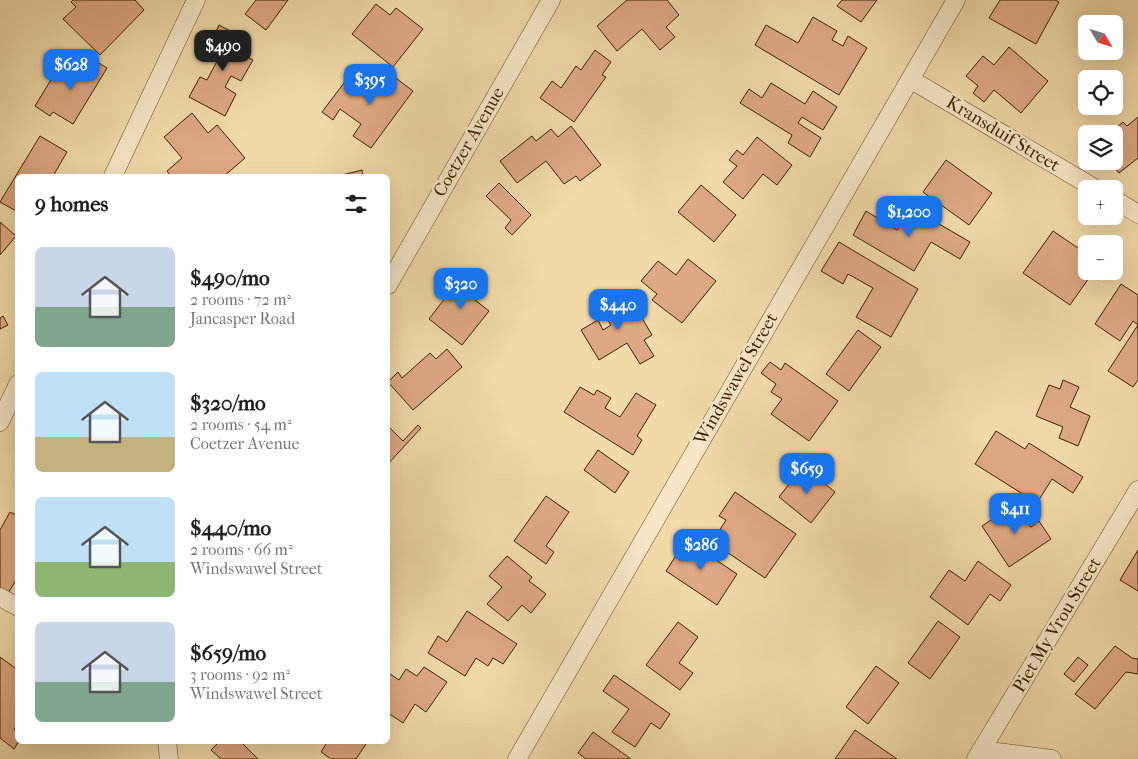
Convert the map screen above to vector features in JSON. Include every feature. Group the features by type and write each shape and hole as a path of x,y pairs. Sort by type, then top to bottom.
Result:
{"street":[{"path":"114,174 196,0"},
{"name":"Coetzer Avenue","path":"390,282 551,0"},
{"name":"Windswawel Street","path":"517,759 956,0"},
{"name":"Kransduif Street","path":"910,79 1081,180"},
{"path":"1123,205 1138,214"},
{"path":"0,422 15,390"},
{"name":"Piet My Vrou Street","path":"978,754 1138,490"},
{"path":"0,597 15,605"},
{"path":"167,744 169,759"},
{"path":"978,754 1052,759"}],"building":[{"path":"73,0 135,0 144,10 100,55 63,19 76,7 71,2"},
{"path":"256,0 288,0 266,30 245,14"},
{"path":"627,0 667,0 679,15 666,27 675,37 660,50 642,29 617,51 597,26"},
{"path":"842,0 877,0 861,22 837,6"},
{"path":"1000,0 1055,0 1059,2 1036,44 989,18"},
{"path":"376,4 390,15 396,8 423,29 393,67 352,34"},
{"path":"813,17 837,31 832,40 843,46 848,36 867,48 839,95 755,45 766,25 798,43"},
{"path":"219,25 247,40 240,53 253,60 241,81 231,76 225,87 236,94 225,116 189,97 200,77 207,80 223,50 211,43"},
{"path":"1009,47 1048,81 1021,113 994,90 984,102 973,93 978,86 966,76 983,56 994,65"},
{"path":"595,50 611,62 602,75 606,77 574,122 540,98 552,81 561,88 576,66 581,70"},
{"path":"87,56 107,68 73,124 53,112 50,116 35,106 57,70 73,80"},
{"path":"385,70 413,91 371,148 353,136 361,124 340,109 333,120 322,112 347,79 367,94"},
{"path":"771,83 805,104 813,91 837,107 823,130 802,117 798,123 821,138 810,157 788,143 792,135 740,103 749,89 762,98"},
{"path":"192,113 208,133 217,125 245,158 226,174 169,174 167,171 182,158 164,137"},
{"path":"1138,117 1138,158 1123,170 1123,125 1120,125 1123,122 1127,126"},
{"path":"571,126 601,165 580,181 576,176 564,184 546,161 517,183 500,161 532,136 536,141 551,129 558,137"},
{"path":"40,136 67,152 54,174 17,174"},
{"path":"757,137 792,165 777,185 763,174 743,199 723,182 737,166 729,160 737,150 743,155"},
{"path":"946,160 992,193 969,225 923,192"},
{"path":"362,170 363,174 346,174"},
{"path":"15,177 15,210 0,202"},
{"path":"499,183 531,215 512,235 505,228 511,220 486,196"},
{"path":"701,185 736,215 714,242 678,212"},
{"path":"910,207 970,242 960,259 931,242 914,271 853,235 866,211 897,230"},
{"path":"0,222 15,237 0,255"},
{"path":"1053,231 1078,248 1078,280 1088,280 1070,305 1023,273"},
{"path":"839,242 918,289 891,337 856,317 873,288 848,274 843,284 821,271"},
{"path":"688,259 716,281 682,323 652,300 657,294 641,281 658,261 676,275"},
{"path":"465,272 485,288 475,300 489,311 462,345 429,319"},
{"path":"1121,284 1138,295 1138,325 1133,321 1120,341 1095,324"},
{"path":"616,294 630,318 639,313 652,335 644,340 654,356 640,364 627,343 599,360 581,330 598,320 603,330 611,325 603,312 596,317 591,309"},
{"path":"3,316 8,325 0,329 0,318"},
{"path":"1138,325 1138,380 1133,387 1108,371"},
{"path":"858,330 881,347 849,391 826,374"},
{"path":"447,349 462,367 413,410 390,384 390,380 398,372 402,378 430,353 436,359"},
{"path":"770,362 781,370 785,363 838,401 809,441 771,414 782,399 771,392 776,384 761,373"},
{"path":"1063,380 1079,387 1070,407 1090,416 1078,446 1059,438 1063,427 1036,416 1049,385 1060,389"},
{"path":"580,387 594,395 597,390 611,398 605,408 620,417 636,393 656,405 637,436 642,440 633,455 564,412"},
{"path":"418,425 421,428 390,462 390,428 403,441"},
{"path":"996,431 1025,449 1029,443 1083,477 1073,493 1052,479 1037,503 975,464"},
{"path":"598,450 629,472 615,493 584,470"},
{"path":"803,466 835,492 811,523 779,497"},
{"path":"735,492 796,534 765,578 712,542 726,520 719,516"},
{"path":"546,496 569,512 546,546 554,552 546,564 514,541"},
{"path":"1015,504 1031,527 1039,521 1051,539 1009,567 982,526"},
{"path":"10,512 15,514 15,582 8,593 0,588 0,530"},
{"path":"688,537 715,555 713,558 737,574 717,605 666,571"},
{"path":"1138,550 1138,591 1120,580"},
{"path":"507,556 532,577 529,581 546,594 531,613 522,605 508,621 487,604 502,587 489,576"},
{"path":"978,561 1011,585 1000,601 990,594 968,625 930,597 949,570 965,581"},
{"path":"467,611 517,644 503,664 493,658 488,666 476,658 465,676 428,653 438,636 447,642"},
{"path":"938,621 960,637 930,679 908,663"},
{"path":"678,622 698,637 679,663 693,673 680,690 646,665"},
{"path":"1115,646 1132,658 1138,659 1138,674 1126,672 1095,709 1075,694"},
{"path":"0,657 15,668 14,729 15,744 17,744 14,749 0,738"},
{"path":"1078,657 1088,665 1074,682 1064,674"},
{"path":"876,666 899,683 868,724 846,707"},
{"path":"424,667 447,682 426,712 415,704 403,723 390,714 390,674 399,680 406,669 417,676"},
{"path":"614,675 670,714 660,729 651,723 635,747 612,732 629,709 603,691"},
{"path":"855,730 897,759 835,759"},
{"path":"593,732 631,759 586,759 578,753"},
{"path":"217,744 243,744 258,759 221,759 211,750"},
{"path":"326,744 366,744 356,759 331,759 321,752"}]}
